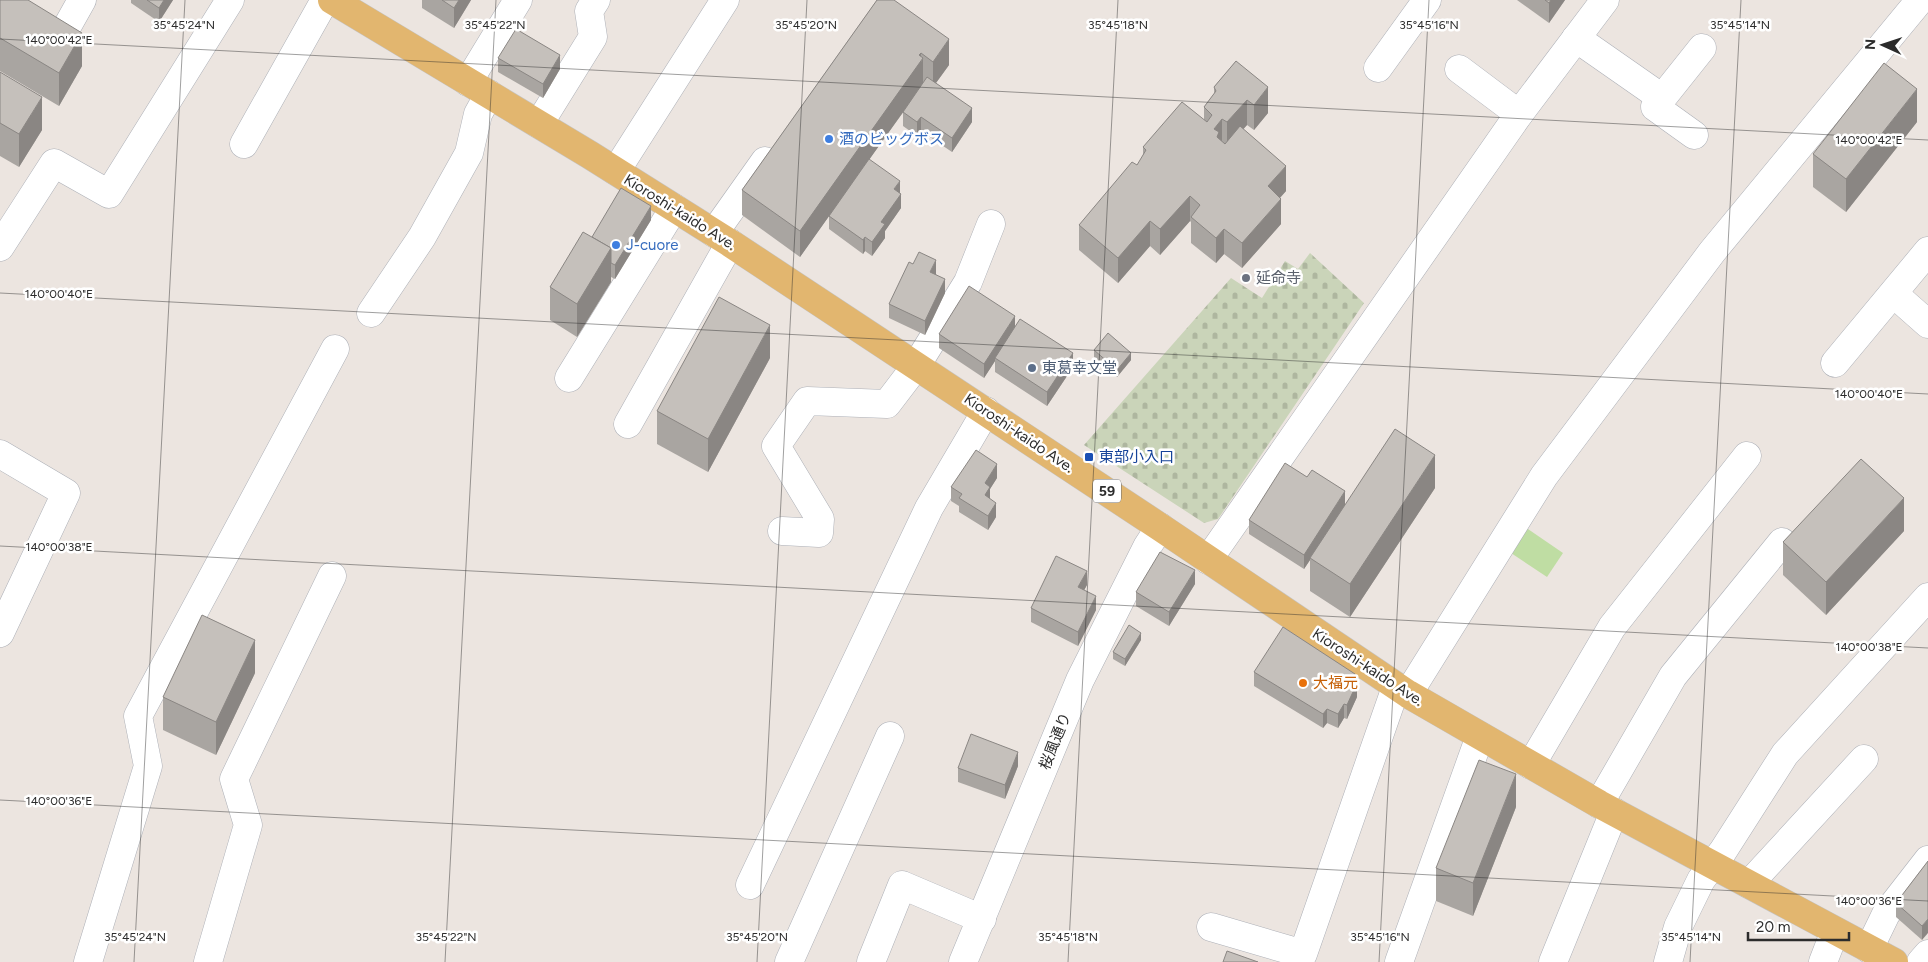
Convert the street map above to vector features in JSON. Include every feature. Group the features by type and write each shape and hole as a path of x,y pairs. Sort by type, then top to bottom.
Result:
{"main road":[{"name":"Kioroshi-kaido Ave.","path":"332,0 539,124 722,238 986,411 1402,691 1607,808 1894,962"}],"street":[{"path":"64,32 82,0"},
{"path":"0,247 54,163 109,194 230,0"},
{"path":"244,144 325,0"},
{"path":"372,313 422,237 470,153 478,114 478,88 518,0"},
{"path":"539,124 593,37 589,12 596,0"},
{"path":"616,171 725,0"},
{"path":"1378,68 1427,0"},
{"path":"1208,560 1519,114 1605,0"},
{"path":"1211,927 1303,954 1402,691 1544,476 1712,252 1920,0"},
{"path":"1576,38 1662,98"},
{"path":"1694,135 1655,107 1702,48"},
{"path":"1459,69 1519,114"},
{"path":"628,424 722,238 780,139"},
{"path":"568,378 674,208"},
{"path":"782,531 819,533 820,519 776,446 807,401 887,404 916,366 968,282 991,224"},
{"path":"1835,363 1928,251"},
{"path":"1894,294 1928,324"},
{"path":"88,962 148,766 138,716 335,349"},
{"path":"750,885 929,508 986,411"},
{"path":"0,454 66,493 0,634"},
{"path":"1531,765 1612,627 1747,456"},
{"name":"桜風通り","path":"963,962 1080,680 1147,547 1160,527"},
{"path":"1553,962 1607,808 1673,676 1782,542"},
{"path":"208,962 248,824 234,779 332,576"},
{"path":"1668,962 1678,927 1700,880 1714,864 1785,754 1928,597"},
{"path":"789,962 890,736"},
{"path":"1399,962 1480,736"},
{"path":"1748,884 1864,760"},
{"path":"1869,949 1886,914 1928,860"},
{"path":"871,962 902,885 982,919"},
{"path":"1823,962 1835,930"},
{"path":"1921,962 1928,954"}],"green space":[{"path":"1310,253 1364,303 1218,519 1204,523 1084,445 1231,278 1262,298 1285,261 1298,269"},
{"path":"1525,527 1563,553 1547,577 1508,551"}],"building":[{"path":"0,0 28,0 82,33 59,73 0,38"},
{"path":"147,0 164,0 159,8"},
{"path":"442,0 459,0 454,8"},
{"path":"877,0 894,0 949,39 933,62 921,53 919,55 923,58 800,231 742,190"},
{"path":"516,29 560,55 543,84 498,58"},
{"path":"1236,61 1268,87 1254,105 1247,100 1227,122 1222,119 1214,129 1219,132 1217,137 1225,144 1240,126 1286,166 1268,186 1281,199 1242,243 1224,229 1216,238 1191,217 1200,205 1190,196 1160,229 1150,221 1118,258 1079,225 1132,162 1137,165 1146,150 1143,147 1182,102 1207,122 1212,115 1204,107 1216,91 1214,87"},
{"path":"1884,63 1917,89 1846,179 1813,154"},
{"path":"0,72 42,97 19,134 0,123"},
{"path":"927,77 972,108 952,138 921,117 917,122 903,112"},
{"path":"869,159 900,181 894,189 901,194 881,222 885,224 872,242 865,237 863,240 829,216"},
{"path":"621,188 651,206 615,265 611,263 611,248 592,237"},
{"path":"583,232 611,248 577,304 550,287"},
{"path":"919,252 936,260 930,272 945,279 925,321 889,304 909,262 913,264"},
{"path":"969,286 1015,316 984,364 939,334"},
{"path":"719,297 770,325 708,439 657,411"},
{"path":"1020,319 1073,353 1047,392 995,358"},
{"path":"1108,333 1131,353 1117,370 1094,350"},
{"path":"1395,429 1435,455 1350,584 1310,558"},
{"path":"976,450 997,464 985,483 990,487 985,495 996,503 988,516 959,498 962,494 951,487"},
{"path":"1861,459 1904,498 1826,582 1783,542"},
{"path":"1285,463 1307,477 1312,470 1345,491 1304,555 1249,520"},
{"path":"1160,552 1195,570 1169,612 1136,592"},
{"path":"1056,556 1087,571 1078,587 1096,596 1078,632 1031,608"},
{"path":"202,615 255,640 216,722 163,697"},
{"path":"1129,625 1141,633 1125,659 1113,652"},
{"path":"1283,627 1355,674 1354,679 1357,683 1347,705 1344,704 1338,714 1327,709 1323,714 1254,672"},
{"path":"971,734 1018,752 1005,785 958,768"},
{"path":"1479,760 1516,774 1473,883 1436,868"},
{"path":"1928,861 1928,919 1922,926 1896,903"},
{"path":"1227,951 1258,962 1223,962"}],"place":[{"name":"酒のビッグボス","path":"829,139"},
{"name":"J-cuore","path":"616,245"},
{"name":"延命寺","path":"1246,278"},
{"name":"東葛幸文堂","path":"1032,368"},
{"name":"東部小入口","path":"1089,457"},
{"name":"大福元","path":"1303,683"}]}
